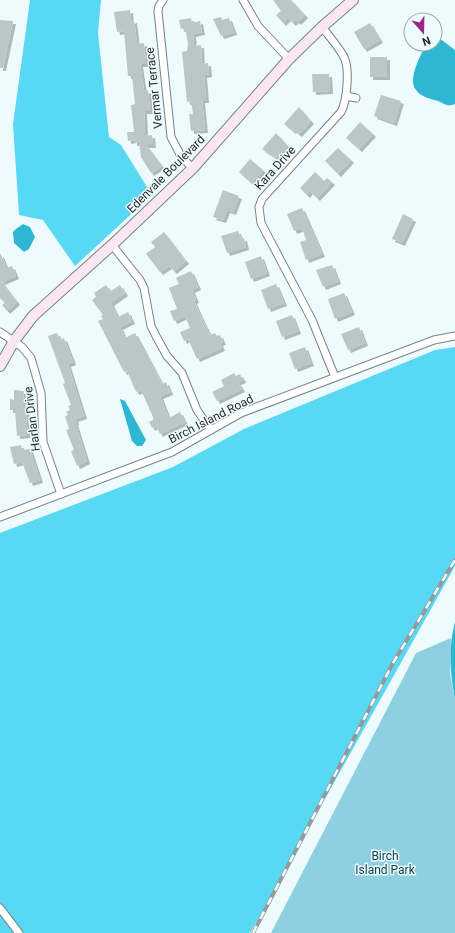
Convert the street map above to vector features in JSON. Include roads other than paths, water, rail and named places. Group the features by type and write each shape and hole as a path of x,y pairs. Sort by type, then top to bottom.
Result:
{"street":[{"path":"242,0 258,26 289,59"},
{"name":"Edenvale Boulevard","path":"0,366 14,341 33,316 112,245 193,168 289,59 353,0"},
{"name":"Vermar Terrace","path":"159,4 171,137 182,158 193,168"},
{"name":"Kara Drive","path":"322,27 345,58 345,105 341,112 262,199 257,216 312,320 335,378"},
{"path":"346,96 356,98"},
{"path":"112,245 140,280 144,288 151,326 167,356 182,373 197,410 211,430"},
{"name":"Harlan Drive","path":"0,332 27,352 37,375 41,393 43,442 61,494"},
{"name":"Birch Island Road","path":"0,517 172,452 241,413 434,340 455,336"},
{"path":"0,908 19,933"}],"railway":[{"path":"253,933 393,663 455,560"}],"park label":[{"name":"Birch Island Park","path":"385,863"}]}
